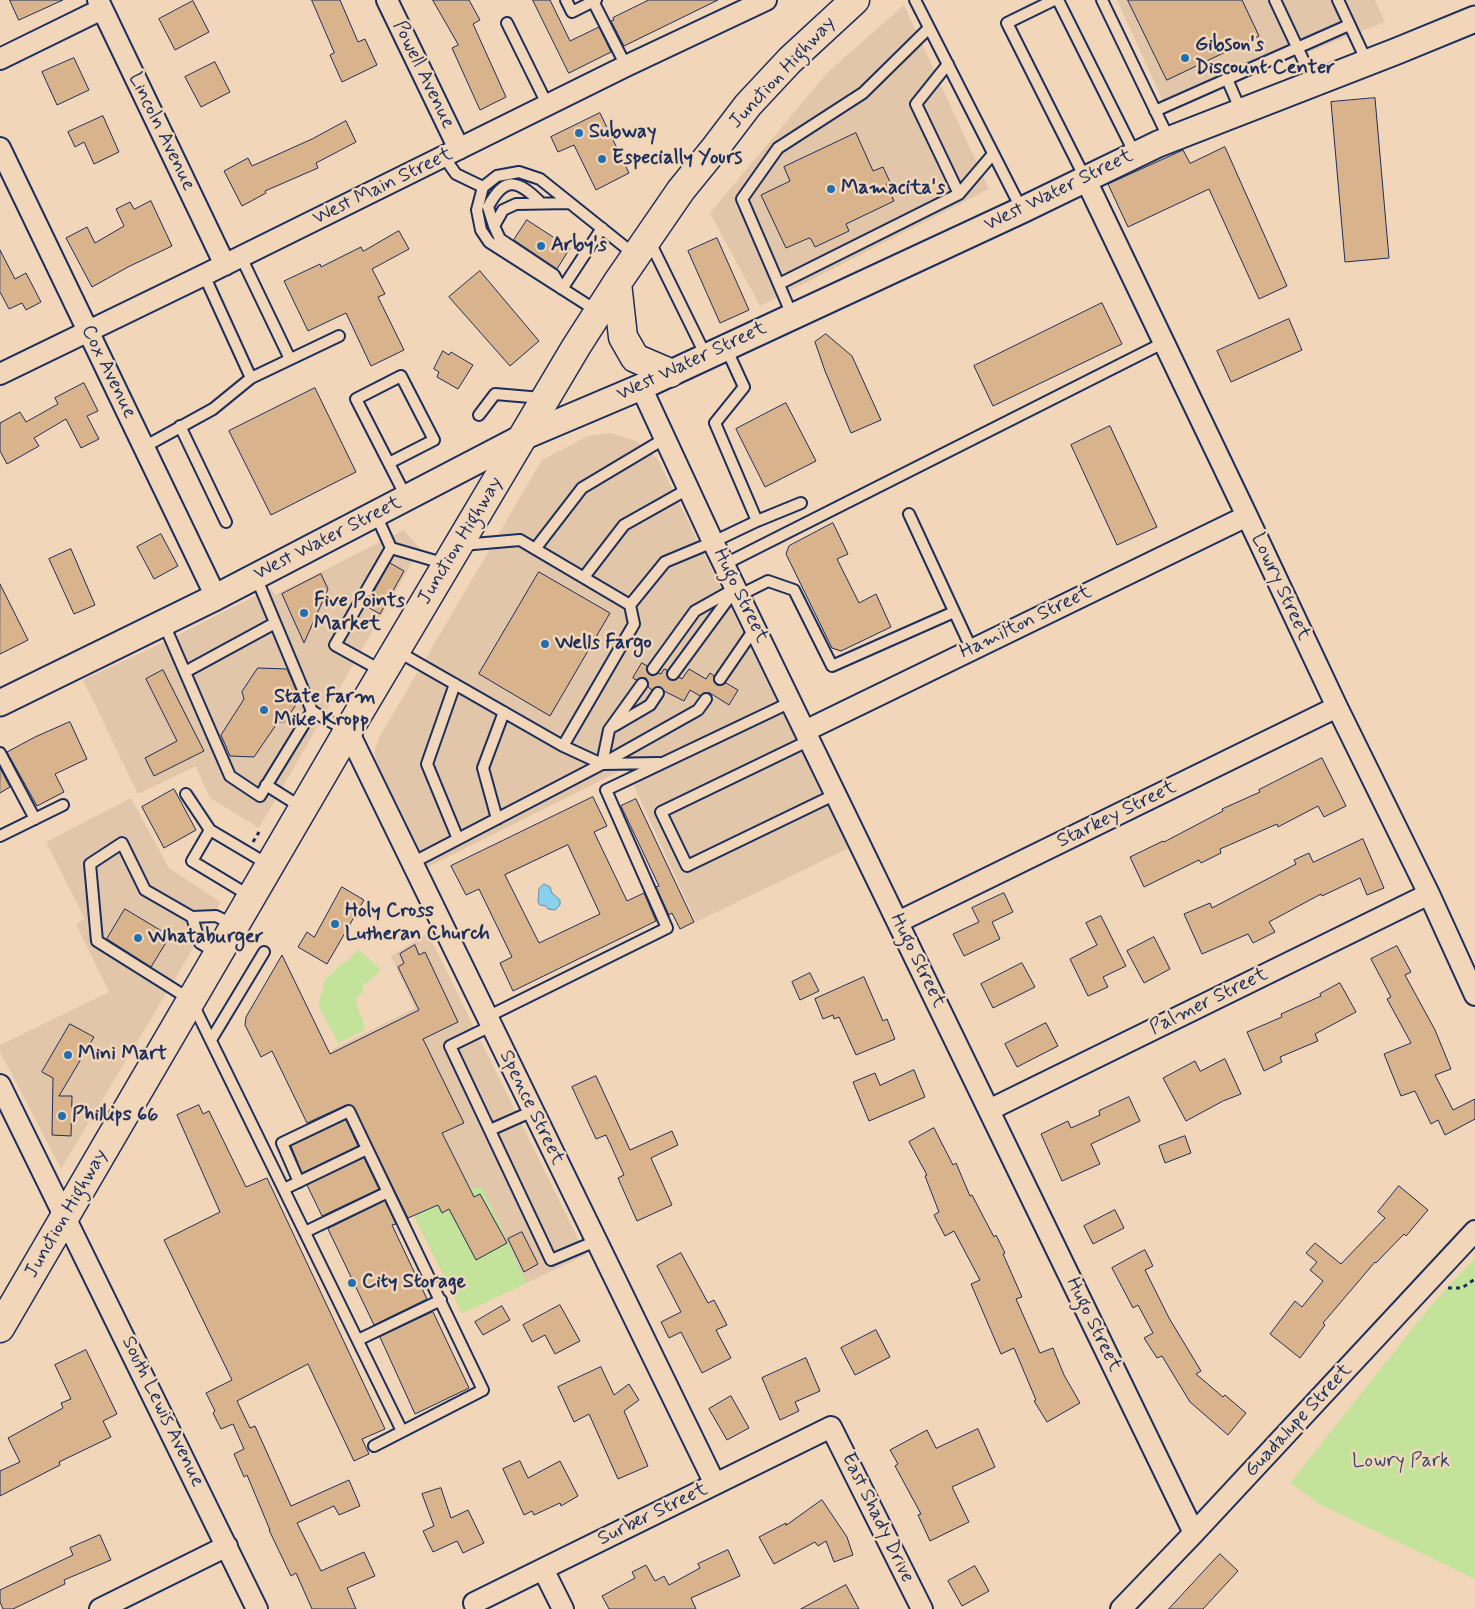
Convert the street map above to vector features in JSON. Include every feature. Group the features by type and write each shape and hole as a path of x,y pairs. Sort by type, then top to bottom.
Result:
{"main road":[{"name":"Junction Highway","path":"0,1328 348,731 598,312 641,246 681,190 716,148 748,104 790,60 855,0"},
{"path":"617,283 623,337 635,358 670,373"}],"street":[{"name":"Powell Avenue","path":"387,0 452,153"},
{"name":"West Main Street","path":"0,374 548,106 626,66 730,8 766,0"},
{"path":"0,59 100,4"},
{"name":"Lincoln Avenue","path":"100,4 233,261"},
{"name":"West Water Street","path":"0,703 216,597 523,437 641,387 792,315 1022,210 1169,139 1367,63 1475,19"},
{"name":"Cox Avenue","path":"0,148 216,597"},
{"name":"Lowry Street","path":"1085,178 1337,707 1429,894 1475,995"},
{"name":"Hugo Street","path":"641,387 713,542 1194,1533"},
{"name":"Hamilton Street","path":"807,736 972,650 1247,516"},
{"name":"Starkey Street","path":"898,922 1337,707"},
{"name":"Spence Street","path":"348,731 715,1484"},
{"name":"Palmer Street","path":"989,1110 1429,894"},
{"name":"South Lewis Avenue","path":"0,1084 228,1546 257,1609"},
{"name":"Guadalupe Street","path":"1121,1609 1475,1231"},
{"name":"Surber Street","path":"474,1603 831,1427"},
{"name":"East Shady Drive","path":"831,1427 922,1609"},
{"path":"100,1609 228,1546"},
{"path":"543,1569 563,1609"}],"lane":[{"path":"566,0 572,12 594,1 626,66"},
{"path":"915,0 1022,210"},
{"path":"1085,178 1007,23 1056,0 1135,154"},
{"path":"1102,0 1169,139"},
{"path":"1275,0 1314,83"},
{"path":"1338,0 1367,63"},
{"path":"507,23 548,106"},
{"path":"1155,111 1349,24"},
{"path":"792,315 742,199 778,148 863,93 929,28"},
{"path":"948,64 916,104 959,194"},
{"path":"1227,79 1241,112"},
{"path":"452,153 456,174 483,187"},
{"path":"779,284 959,194 993,154"},
{"path":"598,312 489,242 481,230 477,210 483,187 497,176 519,172 540,179 602,228 641,246 716,352 744,387 715,423 757,520"},
{"path":"541,203 518,185 505,186 495,193 488,207 500,239 554,275 562,288"},
{"path":"494,226 503,210 516,204 570,203"},
{"path":"562,288 602,228"},
{"path":"233,261 290,359"},
{"path":"204,275 251,378"},
{"path":"144,447 213,409 251,378 339,336"},
{"path":"725,564 1163,343"},
{"path":"389,463 434,440 401,376 356,400 406,498"},
{"path":"479,416 495,394 546,399"},
{"path":"180,426 226,522"},
{"path":"535,549 582,488 664,440"},
{"path":"584,577 624,524 688,489"},
{"path":"630,605 665,562 713,542 757,520 801,504"},
{"path":"376,514 391,548"},
{"path":"909,514 972,650"},
{"path":"391,548 453,555 520,540 630,605 634,624 563,746"},
{"path":"391,548 335,645 390,661 455,684 563,746 602,764 664,763"},
{"path":"256,576 312,711 348,731"},
{"path":"653,669 695,611 768,581 794,590 832,666 954,612"},
{"path":"673,674 738,592"},
{"path":"163,623 230,776 260,796 312,711"},
{"path":"185,672 275,624"},
{"path":"720,679 756,628"},
{"path":"455,684 428,764 458,839"},
{"path":"602,764 609,730 642,684"},
{"path":"609,730 650,704 658,693"},
{"path":"412,863 602,764 698,710 706,699"},
{"path":"596,1240 551,1260 450,1046 489,1022 667,928 606,790 792,702"},
{"path":"497,819 483,768 504,712"},
{"path":"807,736 661,812 682,857 687,866 836,794"},
{"path":"0,753 35,819"},
{"path":"266,785 303,808"},
{"path":"186,794 210,830 270,865"},
{"path":"0,836 63,805"},
{"path":"210,830 192,861 251,896"},
{"path":"235,926 216,916 192,917 145,890 122,843 90,864 96,941 191,1000 402,1430"},
{"path":"192,917 200,943 218,954"},
{"path":"211,1040 264,952"},
{"path":"299,1182 282,1143 349,1111 483,1390 374,1446"},
{"path":"490,1130 532,1111"},
{"path":"284,1189 368,1149"},
{"path":"305,1232 388,1192"},
{"path":"358,1340 440,1300"}],"path":[{"path":"1442,1288 1462,1288 1475,1279"}],"shaded area":[{"path":"1117,0 1375,0 1385,22 1166,108"},
{"path":"904,5 989,189 760,306 710,213 827,73"},
{"path":"610,433 636,441 657,458 849,848 696,922 626,768 426,868 379,774 374,752 379,738 542,460 588,436"},
{"path":"404,530 420,549 259,828 210,798 196,766 138,794 83,680 271,588 275,595"},
{"path":"131,798 169,868 221,902 61,1169 0,1052 0,1045 109,992 76,924 85,919 46,842"},
{"path":"428,933 586,1255 462,1313 332,1050 415,1008 391,956"}],"green space":[{"path":"358,949 381,970 362,987 364,991 355,1000 365,1027 363,1031 338,1043 322,1012 319,1001 324,981"},
{"path":"482,1187 527,1283 462,1313 414,1215 438,1205 442,1213 454,1206 470,1189"},
{"name":"Lowry Park","path":"1475,1258 1475,1579 1321,1505 1290,1483 1432,1304"}],"water":[{"path":"544,884 550,887 552,893 560,900 560,905 555,910 548,909 538,902 539,889"}],"building":[{"path":"10,0 63,0 19,20"},
{"path":"312,0 340,0 358,42 365,39 377,65 342,82 330,55 334,53"},
{"path":"433,0 469,0 480,20 473,24 506,97 480,110 452,48 458,45"},
{"path":"533,0 550,0 570,41 599,27 611,52 569,73"},
{"path":"649,0 718,0 624,46 611,21 614,20 613,18"},
{"name":"Gibson's Discount Center","path":"1128,0 1242,0 1259,36 1167,80"},
{"path":"193,1 209,32 175,50 159,19"},
{"path":"74,58 89,90 57,105 42,72"},
{"path":"215,62 230,92 201,107 185,77"},
{"path":"1375,98 1389,258 1345,262 1331,102"},
{"name":"Especially Yours","path":"600,113 629,173 596,190 574,145 558,152 551,137"},
{"path":"103,116 119,152 94,164 84,142 75,147 68,132"},
{"path":"346,121 356,142 316,163 318,168 265,191 266,193 242,206 224,171 248,158 252,166 312,139"},
{"name":"Mamacita's","path":"856,133 873,171 883,167 890,182 886,184 894,201 846,224 849,231 815,247 809,238 786,248 761,195 790,181 784,167"},
{"path":"1225,147 1287,286 1259,299 1209,189 1128,227 1108,184 1183,150 1190,163"},
{"path":"151,201 172,246 92,287 66,238 87,227 95,243 124,226 116,209 130,202 134,209"},
{"name":"Arby's","path":"527,220 570,248 557,269 514,240"},
{"path":"399,231 409,249 372,269 385,294 378,297 404,350 371,366 346,313 308,331 284,281 320,264 321,267 361,247 363,251"},
{"path":"717,238 749,310 720,323 688,251"},
{"path":"0,250 15,279 26,273 41,302 26,310 22,303 9,309 0,292"},
{"path":"480,271 539,341 510,366 449,297"},
{"path":"1102,303 1122,344 993,406 974,366"},
{"path":"1289,319 1302,350 1231,382 1217,351"},
{"path":"826,334 852,356 881,420 851,433 815,342"},
{"path":"443,351 449,355 451,352 473,365 458,389 437,377 439,372 434,369"},
{"path":"84,383 98,411 87,416 99,439 81,448 66,419 34,438 39,446 7,464 0,451 0,423 20,412 26,422 58,404 55,398"},
{"path":"315,388 356,472 271,515 229,431"},
{"path":"786,403 816,461 765,487 736,429"},
{"path":"1110,426 1157,527 1117,545 1071,445"},
{"path":"833,523 848,554 837,559 859,603 876,594 891,627 841,651 832,648 786,554 789,546"},
{"path":"161,534 178,566 154,579 137,547"},
{"path":"71,549 95,605 74,614 49,559"},
{"path":"390,563 404,571 380,614 366,606"},
{"name":"Wells Fargo","path":"539,572 610,613 550,716 479,674"},
{"name":"Five Points Market","path":"321,574 328,589 304,643 282,594"},
{"path":"0,584 28,640 0,654"},
{"path":"642,663 647,666 647,672 652,676 661,674 664,669 667,670 669,679 675,680 679,677 682,679 689,669 706,679 710,673 714,676 714,682 717,685 726,683 738,690 729,705 710,693 704,693 700,696 690,690 684,701 664,691 661,687 655,687 652,690 648,687 646,678 636,680 633,678"},
{"name":"State Farm Mike Kropp","path":"258,668 287,669 300,699 284,722 278,722 254,757 230,756 221,735 244,699 242,692"},
{"path":"163,670 204,751 154,776 145,758 177,741 146,679"},
{"path":"70,722 87,759 55,774 64,792 37,806 7,752 35,737"},
{"path":"1322,758 1346,806 1324,817 1318,806 1278,827 1277,824 1220,849 1221,853 1201,863 1199,860 1144,887 1130,857 1164,842 1223,811 1222,809 1260,792 1259,790"},
{"path":"0,768 10,787 0,793"},
{"path":"174,789 196,830 164,848 142,807"},
{"path":"593,797 607,826 594,832 627,901 644,893 656,921 513,991 500,963 512,957 479,889 466,895 451,866","holes":["568,845 600,914 539,943 505,875"]},
{"path":"636,799 694,922 680,929 672,913 669,915 656,887 659,886 621,806"},
{"path":"1363,839 1384,888 1367,895 1360,878 1322,896 1321,894 1269,922 1275,932 1253,943 1248,934 1202,954 1184,914 1210,903 1212,908 1296,864 1294,860 1309,853 1313,862"},
{"name":"Holy Cross Lutheran Church","path":"342,887 364,900 327,964 298,947 307,932 314,937"},
{"path":"1004,893 1013,912 992,922 1000,939 964,956 953,934 979,922 972,908"},
{"name":"Whataburger","path":"125,909 170,936 151,967 107,939"},
{"path":"1101,916 1126,966 1103,977 1108,987 1088,996 1070,959 1097,945 1086,923"},
{"path":"1154,937 1170,969 1144,983 1127,951"},
{"path":"415,945 419,955 425,952 458,1022 423,1039 464,1123 442,1133 474,1197 480,1194 507,1243 476,1260 449,1209 442,1213 438,1205 408,1218 353,1106 346,1105 307,1123 272,1051 261,1057 245,1025 246,1017 282,955 330,1054 419,1010 398,967 404,963 400,954"},
{"path":"1397,946 1411,972 1405,975 1435,1030 1451,1069 1435,1075 1453,1110 1475,1099 1475,1119 1445,1135 1438,1120 1431,1124 1415,1091 1401,1096 1384,1054 1411,1043 1387,999 1391,997 1371,959"},
{"path":"1022,963 1035,987 993,1008 981,984"},
{"path":"810,973 819,991 800,1000 792,982"},
{"path":"864,977 883,1021 887,1019 895,1039 856,1055 839,1017 834,1019 833,1015 823,1019 815,999"},
{"path":"1340,983 1356,1012 1315,1034 1318,1041 1280,1057 1282,1062 1264,1071 1247,1032 1282,1017 1281,1014 1321,996 1320,994"},
{"path":"1046,1023 1058,1046 1017,1067 1005,1044"},
{"name":"Mini Mart","path":"70,1024 94,1037 59,1096 72,1096 71,1136 52,1135 53,1078 42,1072"},
{"path":"1225,1059 1241,1094 1223,1101 1186,1121 1163,1078 1195,1061 1200,1071"},
{"path":"914,1070 925,1097 869,1121 853,1082 875,1073 880,1085"},
{"path":"596,1076 630,1150 672,1131 678,1145 651,1158 672,1205 637,1221 618,1178 624,1175 606,1135 596,1139 572,1087"},
{"path":"1129,1097 1140,1121 1091,1144 1100,1164 1062,1181 1041,1134 1068,1121 1071,1128 1100,1115 1099,1111"},
{"path":"199,1105 203,1114 209,1111 246,1187 267,1178 385,1429 362,1439 369,1454 354,1461 308,1364 237,1401 250,1428 255,1426 291,1506 349,1480 360,1506 339,1515 334,1506 297,1523 321,1571 364,1552 375,1576 347,1588 356,1609 312,1609 296,1573 291,1576 269,1530 247,1475 244,1477 234,1454 244,1449 233,1424 221,1429 206,1393 232,1380 164,1240 220,1212 177,1115"},
{"path":"346,1120 358,1146 302,1173 291,1146"},
{"path":"934,1128 953,1165 956,1163 970,1196 972,1195 994,1237 996,1235 1005,1253 1003,1254 1022,1297 1016,1299 1040,1353 1053,1348 1064,1375 1080,1403 1047,1422 1034,1401 1036,1400 1014,1348 1001,1354 971,1284 980,1280 954,1231 945,1236 934,1215 939,1212 925,1176 927,1175 909,1142"},
{"path":"1185,1136 1191,1153 1165,1163 1159,1146"},
{"path":"364,1158 379,1189 322,1216 307,1185"},
{"path":"1399,1186 1428,1210 1406,1236 1404,1234 1375,1262 1323,1323 1325,1325 1300,1358 1270,1334 1295,1301 1302,1307 1323,1281 1310,1270 1317,1262 1306,1253 1315,1243 1341,1264 1385,1218 1378,1212"},
{"path":"385,1201 396,1224 392,1225 427,1299 374,1325 328,1229"},
{"path":"1115,1210 1124,1228 1093,1244 1084,1226"},
{"path":"522,1232 538,1264 524,1272 508,1239"},
{"path":"1145,1250 1153,1266 1145,1270 1169,1318 1201,1371 1196,1374 1223,1397 1225,1395 1246,1413 1228,1435 1190,1402 1162,1356 1157,1358 1144,1338 1153,1333 1138,1305 1133,1308 1112,1268"},
{"path":"681,1253 708,1303 714,1300 727,1325 716,1330 731,1358 702,1373 681,1332 669,1338 661,1322 681,1312 657,1266"},
{"path":"560,1305 580,1341 555,1354 545,1335 532,1342 523,1325"},
{"path":"502,1306 510,1320 483,1335 475,1322"},
{"path":"433,1312 469,1388 415,1414 380,1337"},
{"path":"876,1330 890,1357 855,1375 841,1348"},
{"path":"86,1350 117,1414 103,1421 111,1437 59,1462 60,1465 0,1496 0,1471 20,1462 8,1438 63,1408 61,1403 71,1399 55,1365"},
{"path":"806,1358 820,1391 795,1402 799,1411 780,1420 762,1378"},
{"path":"601,1367 614,1395 629,1384 639,1400 624,1411 648,1466 618,1479 589,1414 574,1422 558,1387"},
{"path":"731,1396 749,1428 727,1440 709,1409"},
{"path":"978,1429 995,1467 952,1487 969,1522 930,1541 918,1515 921,1514 895,1466 898,1464 890,1450 927,1430 936,1448"},
{"path":"520,1461 528,1478 560,1461 578,1496 561,1506 560,1503 534,1515 532,1511 524,1515 503,1469"},
{"path":"441,1488 451,1518 468,1510 484,1543 463,1553 457,1541 433,1552 423,1531 434,1526 422,1494"},
{"path":"822,1500 847,1537 853,1555 834,1562 826,1541 818,1546 815,1542 774,1564 759,1537 786,1523 786,1525"},
{"path":"100,1535 111,1560 64,1580 65,1584 13,1609 3,1609 0,1602 0,1590 73,1555 70,1548"},
{"path":"728,1550 740,1576 691,1598 696,1609 609,1609 602,1596 635,1578 632,1572 646,1565 655,1581 664,1576 669,1585 700,1568 698,1564"},
{"path":"1220,1554 1238,1571 1203,1609 1169,1609"},
{"path":"975,1566 989,1591 962,1606 948,1581"},
{"path":"846,1585 859,1609 801,1609"}],"place":[{"name":"Gibson's Discount Center","path":"1185,58"},
{"name":"Subway","path":"579,133"},
{"name":"Especially Yours","path":"602,159"},
{"name":"Mamacita's","path":"831,189"},
{"name":"Arby's","path":"541,246"},
{"name":"Five Points Market","path":"304,613"},
{"name":"Wells Fargo","path":"545,644"},
{"name":"State Farm Mike Kropp","path":"264,710"},
{"name":"Holy Cross Lutheran Church","path":"335,924"},
{"name":"Whataburger","path":"138,938"},
{"name":"Mini Mart","path":"68,1055"},
{"name":"Phillips 66","path":"62,1116"},
{"name":"City Storage","path":"352,1283"}]}
